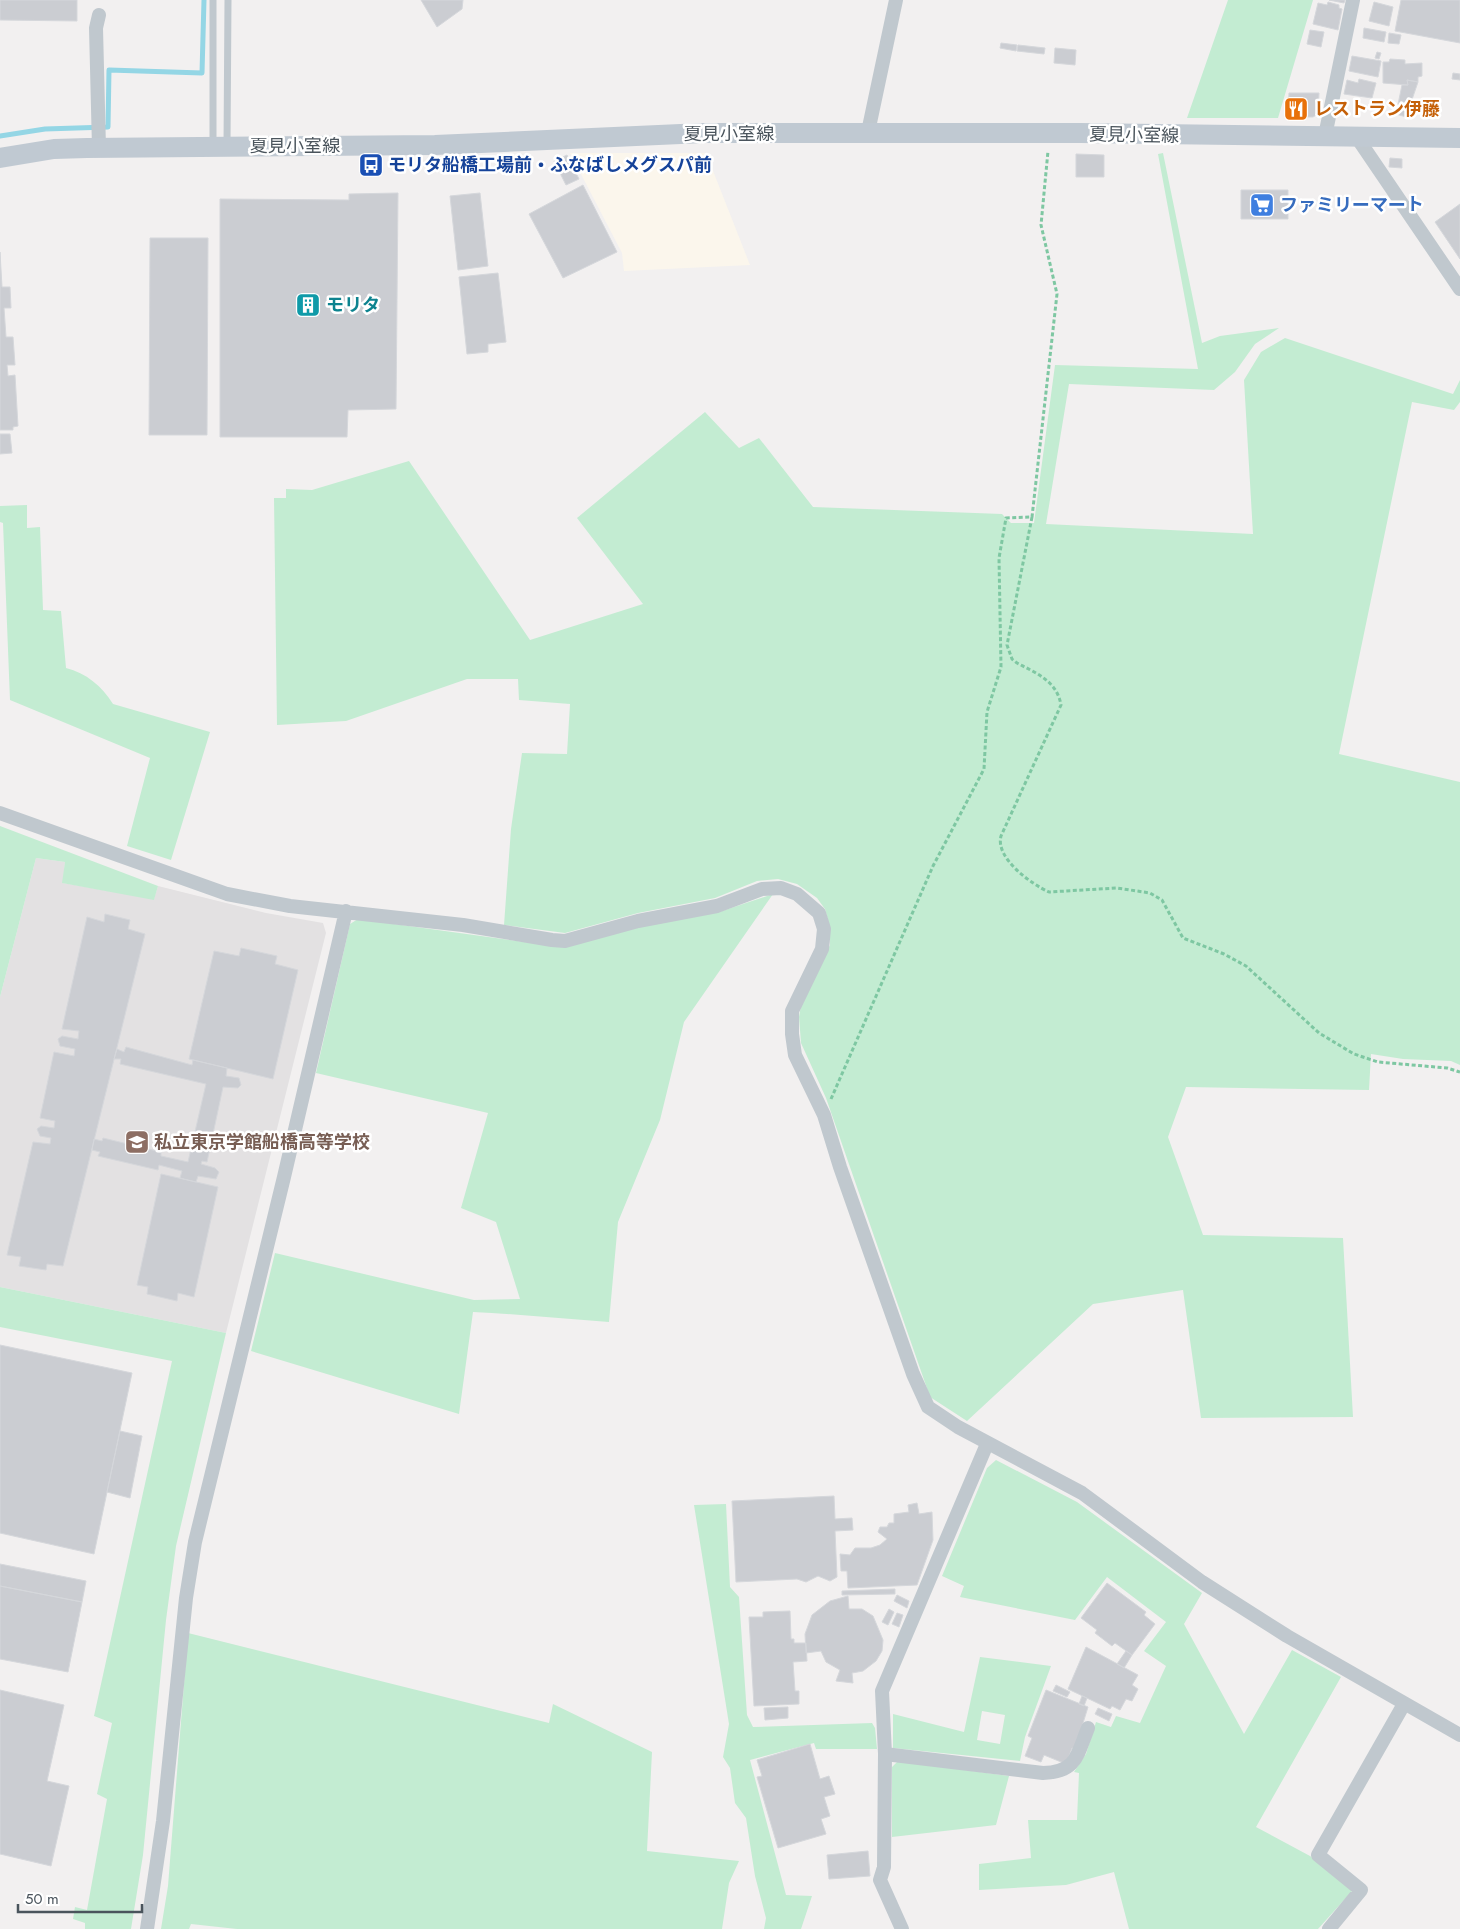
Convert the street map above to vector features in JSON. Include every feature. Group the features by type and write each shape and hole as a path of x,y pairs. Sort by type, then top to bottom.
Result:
{"main road":[{"name":"夏見小室線","path":"0,158 54,149 220,146 425,146 643,134 868,132 1460,138"}],"street":[{"path":"868,132 896,0"},
{"path":"1324,136 1353,0"},
{"path":"99,15 96,28 99,148"},
{"path":"1356,136 1460,289"},
{"path":"0,813 227,894 290,906 463,924 566,941 638,921 717,906 762,890 781,888 797,894 819,913 824,929 822,949 792,1011 792,1034 795,1056 824,1115 840,1168 913,1374 928,1407 987,1444 1082,1494 1202,1582 1287,1636 1460,1735"},
{"path":"146,1929 165,1812 186,1598 195,1542 284,1177 346,911"},
{"path":"902,1929 880,1880 884,1867 885,1754 882,1691 987,1444"},
{"path":"1328,1929 1361,1890 1318,1856 1404,1704"},
{"path":"885,1754 1043,1773 1057,1772 1074,1763 1088,1728"}],"lane":[{"path":"213,0 220,146"},
{"path":"220,146 228,0"}],"path":[{"path":"1048,134 1042,225 1057,294 1032,517 1008,646 1012,659 1016,663 1052,684 1060,696 1061,705 1001,836 1000,845 1011,863 1041,888 1049,892 1117,888 1150,893 1162,900 1183,938 1224,954 1246,966 1319,1033 1354,1054 1378,1062 1447,1068 1460,1072"},
{"path":"824,1115 934,866 984,769 987,712 1001,667 999,558 1006,518 1032,517"}],"shaded area":[{"path":"570,153 706,153 750,265 624,271 622,253"},
{"name":"私立東京学館船橋高等学校","path":"36,858 65,862 63,883 154,899 158,886 266,913 323,923 326,933 226,1333 0,1287 0,997"}],"green space":[{"path":"1228,0 1313,0 1278,118 1187,118"},
{"path":"1163,153 1202,343 1220,336 1279,328 1255,344 1235,372 1214,390 1069,384 1046,524 1253,534 1244,380 1261,352 1285,338 1453,394 1460,380 1460,402 1454,410 1412,402 1339,754 1460,782 1460,1065 1451,1061 1403,1059 1371,1054 1369,1090 1186,1087 1168,1137 1203,1235 1343,1238 1353,1417 1201,1418 1183,1290 1093,1304 967,1421 930,1397 826,1098 801,1043 799,1017 801,1005 830,945 829,924 825,909 817,898 797,884 778,879 757,881 715,898 638,913 565,933 504,925 511,829 522,753 567,754 570,704 519,700 518,679 467,679 346,721 277,725 274,498 286,498 286,489 312,490 409,461 530,640 643,604 577,518 705,412 739,448 759,438 813,507 1002,514 1011,523 1034,523 1055,365 1198,369 1158,154"},
{"path":"27,505 27,528 40,527 43,610 61,611 66,668 80,673 93,681 104,691 113,704 210,732 171,860 127,846 150,758 10,700 3,523 0,522 0,506"},
{"path":"0,826 158,886 154,900 62,883 65,862 36,858 0,997"},
{"path":"773,894 684,1022 660,1120 618,1222 609,1322 473,1312 459,1414 251,1351 275,1253 474,1300 520,1299 496,1222 461,1208 488,1113 316,1073 350,924 358,919 561,947 640,927 719,912"},
{"path":"0,1287 226,1333 176,1546 166,1620 143,1855 131,1929 85,1929 85,1923 73,1919 75,1907 87,1910 107,1799 97,1794 112,1723 94,1716 172,1361 0,1327"},
{"path":"996,1460 1077,1502 1202,1593 1184,1624 1244,1734 1292,1650 1341,1677 1256,1827 1310,1856 1353,1890 1318,1929 1129,1929 1114,1872 1066,1885 979,1890 979,1864 1031,1858 1028,1820 1077,1820 1079,1773 1074,1772 1086,1754 1096,1722 1111,1727 1116,1716 1140,1723 1166,1666 1144,1651 1166,1622 1107,1577 1075,1620 960,1597 964,1586 942,1576 987,1468"},
{"path":"726,1504 730,1587 739,1597 747,1715 753,1727 872,1723 875,1728 877,1749 816,1749 814,1743 750,1760 786,1895 812,1896 801,1929 764,1929 766,1918 755,1876 746,1818 735,1803 730,1768 723,1757 729,1724 694,1505"},
{"path":"188,1633 549,1723 553,1704 652,1752 647,1851 739,1861 729,1883 722,1929 237,1929 191,1924 189,1929 161,1929 168,1886"},
{"path":"980,1657 1051,1666 1025,1737 1020,1761 893,1748 893,1714 964,1732","holes":["982,1711 1005,1715 1000,1744 977,1740"]},
{"path":"898,1761 1009,1776 996,1825 892,1837 892,1767"}],"building":[{"path":"0,0 77,0 77,21 0,20"},
{"path":"421,0 463,0 462,9 437,27"},
{"path":"1329,0 1345,0 1344,3"},
{"path":"1401,0 1460,0 1460,43 1395,31"},
{"path":"1328,2 1339,5 1339,8 1342,9 1338,30 1313,24 1318,3 1327,5"},
{"path":"1374,2 1393,7 1389,26 1369,21"},
{"path":"1364,28 1386,32 1384,42 1363,38"},
{"path":"1310,30 1324,32 1321,47 1307,44"},
{"path":"1389,33 1401,35 1399,44 1388,43"},
{"path":"1001,43 1017,45 1016,51 1000,48"},
{"path":"1018,45 1045,48 1044,54 1017,51"},
{"path":"1055,48 1076,50 1075,65 1054,63"},
{"path":"1377,52 1381,53 1379,59 1375,58"},
{"path":"1352,56 1381,61 1378,77 1349,71"},
{"path":"1390,59 1405,60 1405,64 1422,63 1422,76 1418,77 1418,82 1407,80 1408,85 1383,83 1383,62 1389,62"},
{"path":"1453,73 1460,74 1460,80 1452,79"},
{"path":"1359,79 1376,83 1372,98 1344,94 1347,80 1358,83"},
{"path":"1407,80 1418,82 1406,117 1396,114 1402,85 1408,85"},
{"path":"1289,93 1319,93 1318,114 1313,117 1288,117"},
{"path":"1076,154 1104,155 1104,177 1076,177"},
{"path":"567,155 579,179 566,185 554,161"},
{"path":"1390,158 1402,159 1402,168 1389,167"},
{"path":"583,185 617,252 563,278 529,214"},
{"path":"1241,190 1288,190 1288,219 1241,219"},
{"name":"モリタ","path":"398,193 396,409 348,410 347,437 220,437 220,199 349,200 349,194"},
{"path":"480,193 488,266 458,270 450,196"},
{"path":"1460,204 1460,259 1435,222"},
{"path":"150,238 208,238 207,435 149,435"},
{"path":"0,252 2,287 10,287 11,308 4,308 6,337 13,337 15,365 7,365 8,376 15,375 18,426 13,427 13,430 0,430"},
{"path":"498,273 506,342 488,344 488,352 467,354 459,277"},
{"path":"0,434 10,434 12,453 0,454"},
{"path":"105,914 130,920 128,929 145,934 63,1266 47,1264 46,1270 19,1266 21,1257 7,1255 33,1142 50,1144 51,1138 40,1136 37,1129 41,1126 54,1128 55,1121 40,1118 54,1052 74,1056 75,1049 60,1046 58,1039 62,1036 78,1039 79,1031 62,1029 87,917 104,922"},
{"path":"241,948 277,956 275,964 298,970 273,1079 189,1059 214,951 239,956"},
{"path":"126,1047 192,1065 193,1060 227,1068 226,1076 239,1078 241,1085 238,1088 223,1087 207,1162 202,1161 201,1164 215,1168 219,1172 216,1179 198,1176 196,1182 180,1178 182,1171 159,1165 158,1170 98,1156 100,1152 92,1150 94,1139 102,1141 103,1138 161,1152 161,1156 188,1162 206,1084 120,1064 121,1059 114,1059 117,1049 124,1052"},
{"path":"161,1174 218,1187 194,1297 178,1293 177,1301 147,1294 148,1287 137,1285"},
{"path":"0,1345 132,1373 94,1554 0,1533"},
{"path":"120,1431 142,1436 130,1498 107,1492"},
{"path":"834,1496 835,1519 852,1518 853,1530 835,1531 837,1577 830,1581 818,1576 806,1582 797,1579 736,1582 732,1501"},
{"path":"917,1503 919,1514 932,1512 933,1540 917,1585 848,1588 847,1571 841,1571 840,1554 850,1555 855,1548 871,1548 880,1545 887,1539 878,1532 880,1527 887,1527 889,1523 894,1523 894,1514 909,1512 908,1505"},
{"path":"0,1564 86,1581 82,1602 0,1586"},
{"path":"1107,1583 1146,1612 1144,1615 1155,1624 1132,1655 1115,1643 1112,1646 1095,1633 1097,1630 1081,1618"},
{"path":"0,1586 82,1602 68,1672 0,1659"},
{"path":"895,1589 895,1594 842,1595 842,1591"},
{"path":"897,1595 909,1601 907,1608 894,1601"},
{"path":"848,1596 849,1609 862,1609 873,1616 883,1640 882,1651 876,1661 863,1671 852,1673 853,1683 836,1681 840,1670 826,1662 821,1651 806,1653 805,1634 812,1615 830,1601"},
{"path":"889,1609 894,1612 888,1625 882,1622"},
{"path":"790,1611 791,1639 794,1639 794,1643 806,1643 807,1661 793,1662 795,1691 799,1691 799,1704 754,1706 749,1617 763,1617 763,1612"},
{"path":"897,1613 903,1615 899,1627 892,1624"},
{"path":"1086,1647 1138,1675 1132,1685 1138,1689 1132,1701 1126,1699 1120,1710 1112,1706 1110,1709 1068,1689"},
{"path":"1126,1651 1132,1655 1124,1668 1117,1664"},
{"path":"1056,1685 1070,1692 1067,1697 1053,1691"},
{"path":"0,1690 64,1705 47,1781 69,1786 51,1866 0,1854"},
{"path":"1046,1690 1088,1707 1075,1749 1072,1748 1066,1764 1044,1755 1041,1762 1025,1756 1032,1738 1028,1736"},
{"path":"1082,1696 1087,1698 1084,1706 1079,1704"},
{"path":"788,1707 788,1718 765,1720 764,1708"},
{"path":"1098,1708 1112,1714 1109,1721 1095,1714"},
{"path":"810,1744 820,1779 829,1776 835,1794 824,1797 830,1816 821,1819 826,1834 778,1848 757,1777 762,1776 757,1760"},
{"path":"868,1851 870,1876 829,1879 827,1855"}],"waterway":[{"path":"0,136 45,129 108,127 109,70 202,73 204,0"}],"place":[{"name":"レストラン伊藤","path":"1296,109"},
{"name":"モリタ船橋工場前・ふなばしメグスパ前","path":"371,165"},
{"name":"ファミリーマート","path":"1262,205"},
{"name":"モリタ","path":"308,305"},
{"name":"私立東京学館船橋高等学校","path":"137,1142"}]}
